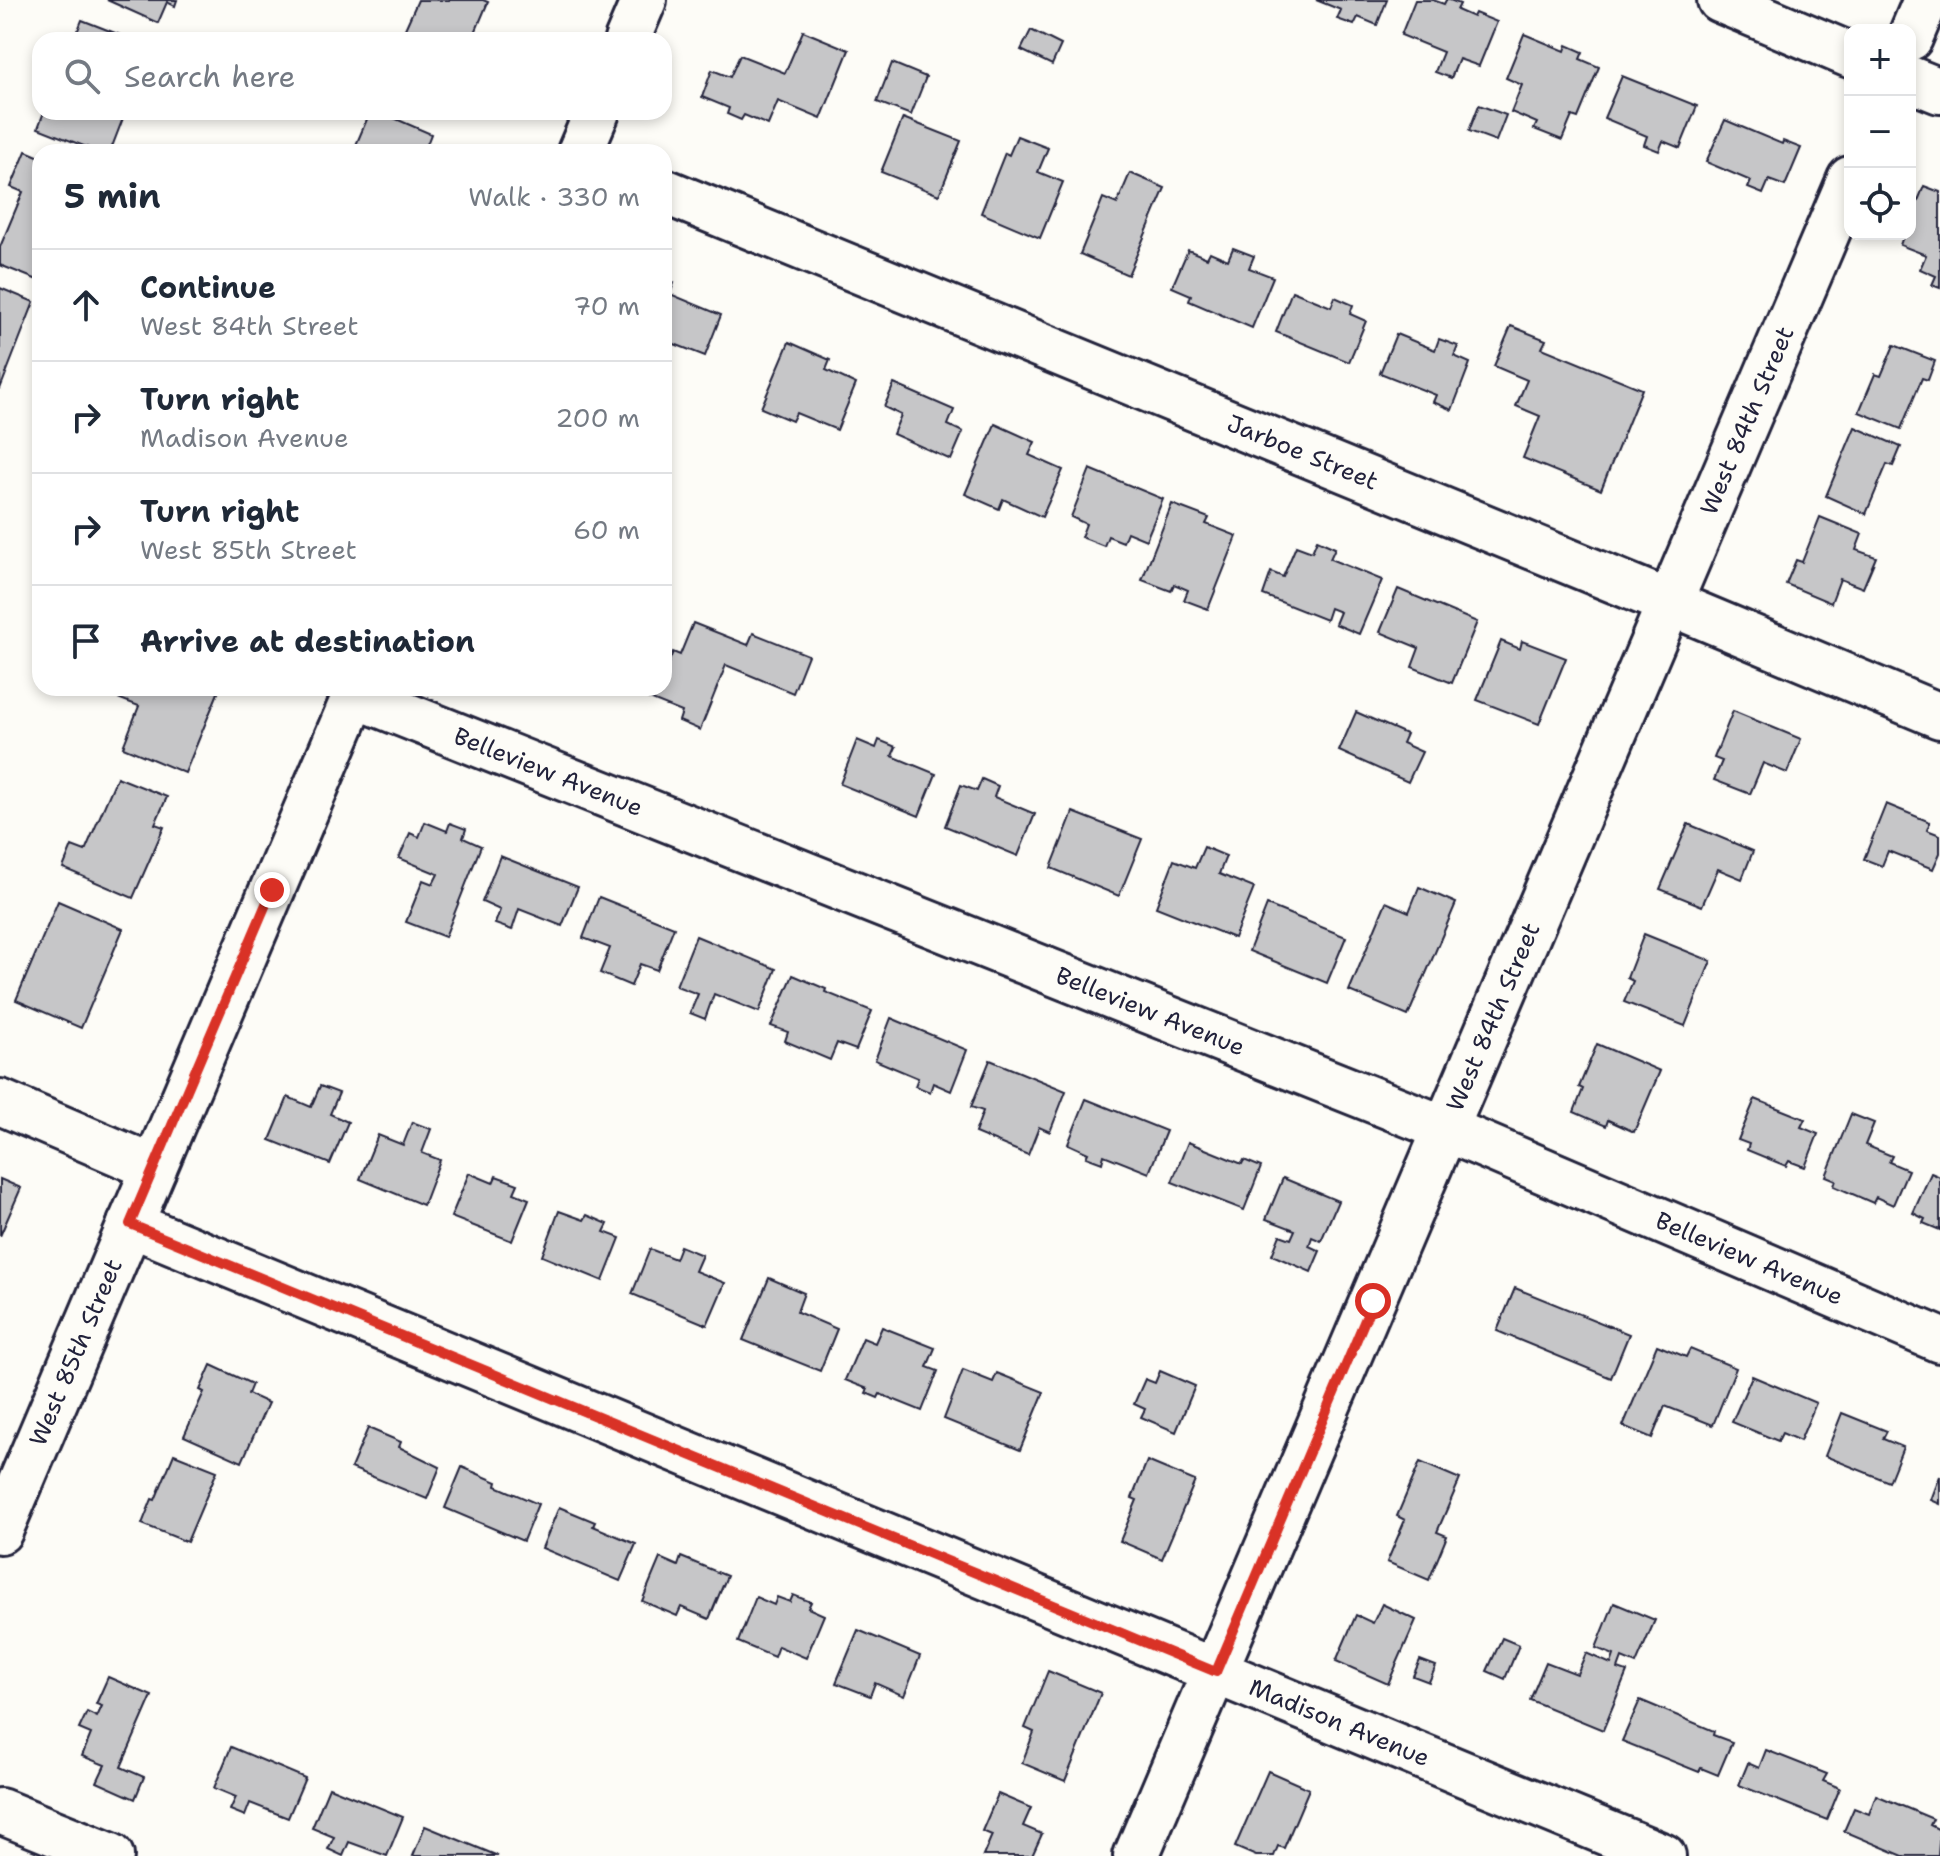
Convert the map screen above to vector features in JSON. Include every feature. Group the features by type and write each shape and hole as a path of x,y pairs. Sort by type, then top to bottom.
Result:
{"street":[{"path":"630,32 644,0"},
{"path":"1720,0 1844,52"},
{"path":"1916,24 1926,0"},
{"path":"1916,81 1940,91"},
{"path":"583,144 594,120"},
{"name":"West 84th Street","path":"1136,1856 1844,193"},
{"name":"Jarboe Street","path":"672,194 1940,716"},
{"name":"West 85th Street","path":"0,1531 354,696"},
{"name":"Belleview Avenue","path":"366,696 1446,1129 1940,1340"},
{"path":"0,1102 154,1168"},
{"name":"Madison Avenue","path":"130,1224 1663,1856"},
{"path":"0,1811 111,1856"}],"building":[{"path":"107,0 177,0 175,6 167,2 158,23"},
{"path":"418,0 488,2 475,32 404,32"},
{"path":"1316,0 1387,0 1377,25 1358,17 1354,25 1337,19 1341,10"},
{"path":"1415,0 1433,0 1444,4 1450,0 1460,4 1457,10 1497,22 1479,66 1459,59 1451,78 1435,72 1443,52 1401,35"},
{"path":"82,20 113,32 77,32"},
{"path":"1031,30 1061,45 1052,65 1021,50"},
{"path":"803,31 849,50 821,119 778,101 768,125 744,115 741,120 727,114 729,108 702,97 712,70 730,77 740,55 785,73"},
{"path":"1524,34 1565,51 1567,45 1583,52 1580,59 1599,67 1578,118 1572,116 1562,140 1534,129 1537,123 1511,112 1522,85 1506,78"},
{"path":"892,63 926,77 911,115 877,102"},
{"path":"1622,76 1697,106 1680,148 1663,141 1659,151 1644,145 1647,136 1604,118"},
{"path":"1479,105 1506,115 1496,141 1469,131"},
{"path":"903,118 961,141 939,195 881,172"},
{"path":"41,120 122,120 113,144 79,144 38,128"},
{"path":"367,120 399,120 431,134 427,144 356,144"},
{"path":"1725,120 1782,144 1783,141 1801,148 1785,186 1769,180 1763,194 1748,188 1751,181 1706,162"},
{"path":"1017,136 1048,148 1038,172 1063,182 1040,238 981,213 1005,153 1009,155"},
{"path":"26,151 32,154 32,278 0,265 0,247 23,192 11,187"},
{"path":"1130,173 1165,188 1128,275 1080,254 1103,198 1117,204"},
{"path":"1924,186 1940,192 1940,288 1932,285 1936,276 1920,269 1926,255 1900,245 1902,240 1916,240 1916,205"},
{"path":"1233,248 1254,256 1249,268 1273,277 1252,328 1189,301 1191,295 1172,287 1188,250 1207,258 1210,252 1228,260"},
{"path":"0,288 32,301 32,307 0,389"},
{"path":"1292,291 1331,307 1335,297 1353,305 1350,314 1366,321 1349,362 1276,332"},
{"path":"672,295 721,315 705,356 672,343"},
{"path":"1511,326 1546,340 1542,348 1642,389 1601,490 1523,458 1540,416 1516,406 1527,380 1494,366"},
{"path":"1396,334 1435,350 1439,339 1458,346 1454,356 1470,363 1452,410 1433,402 1436,395 1380,373"},
{"path":"789,342 830,360 826,370 856,384 837,430 796,413 792,421 761,408"},
{"path":"1894,345 1935,361 1928,380 1922,378 1901,429 1859,412 1875,374 1881,376"},
{"path":"894,384 954,410 948,425 963,432 951,460 893,434 901,415 884,407"},
{"path":"995,424 1035,442 1029,455 1063,470 1042,517 1003,499 999,509 965,494"},
{"path":"1855,427 1901,447 1893,466 1887,464 1866,514 1826,496"},
{"path":"1090,469 1163,499 1146,540 1127,532 1123,542 1108,536 1104,546 1081,537 1086,524 1071,517"},
{"path":"1172,504 1209,518 1206,524 1237,536 1208,609 1184,600 1188,590 1174,584 1171,591 1142,580"},
{"path":"1820,517 1862,534 1856,550 1876,557 1863,588 1840,579 1831,603 1786,584 1796,560 1802,562"},
{"path":"1317,540 1335,548 1330,559 1382,580 1359,634 1335,624 1340,612 1330,608 1326,620 1263,595 1271,572 1283,577 1296,546 1312,552"},
{"path":"1398,589 1477,622 1452,683 1412,667 1419,648 1380,632"},
{"path":"693,623 748,645 753,633 808,655 793,693 726,665 700,730 679,721 682,712 642,696 672,696 672,654 680,655"},
{"path":"1501,641 1520,649 1522,641 1566,658 1539,724 1477,700"},
{"path":"113,696 217,696 185,773 123,747 139,706"},
{"path":"1733,711 1801,739 1787,773 1763,763 1750,794 1714,780 1722,761 1714,758"},
{"path":"1356,712 1406,734 1402,743 1422,752 1408,782 1339,751"},
{"path":"857,740 876,748 879,740 896,747 892,756 936,774 919,816 840,784"},
{"path":"117,777 167,797 155,824 164,827 133,898 63,868 72,846 85,851"},
{"path":"982,779 998,786 994,797 1035,814 1018,856 945,826 961,785 977,791"},
{"path":"1886,804 1930,822 1927,830 1940,835 1940,853 1933,869 1888,851 1882,866 1864,859"},
{"path":"1073,812 1142,839 1119,896 1051,868"},
{"path":"425,822 447,831 450,823 466,829 463,838 481,846 445,937 406,922 423,880 433,884 438,874 399,858 410,833 419,837"},
{"path":"1688,824 1753,851 1742,879 1718,869 1702,906 1660,889"},
{"path":"1204,847 1226,856 1219,874 1254,888 1234,938 1156,907 1174,860 1195,868"},
{"path":"500,856 578,887 562,926 519,909 512,930 495,924 500,910 482,902"},
{"path":"1419,887 1456,903 1408,1016 1349,991 1386,902 1409,912"},
{"path":"599,897 674,927 657,970 640,964 631,986 600,973 610,948 583,938"},
{"path":"58,901 123,929 81,1028 16,1000"},
{"path":"1267,905 1346,937 1327,983 1249,951"},
{"path":"1644,934 1711,961 1685,1026 1624,1002 1633,981 1627,978"},
{"path":"696,936 776,969 759,1012 714,994 705,1019 690,1013 698,994 676,986"},
{"path":"793,975 872,1011 856,1050 837,1043 830,1060 785,1041 788,1032 771,1026"},
{"path":"891,1018 967,1050 951,1091 933,1083 930,1092 915,1086 918,1078 875,1060"},
{"path":"1597,1044 1660,1071 1634,1132 1608,1120 1606,1126 1574,1112 1583,1089 1579,1087"},
{"path":"990,1060 1066,1091 1050,1132 1039,1127 1028,1155 975,1133 983,1111 971,1107"},
{"path":"320,1086 339,1093 330,1114 348,1122 330,1164 270,1140 288,1097 311,1107"},
{"path":"1086,1099 1166,1131 1149,1173 1104,1155 1102,1163 1086,1157 1088,1153 1068,1144"},
{"path":"1755,1099 1805,1119 1801,1127 1818,1134 1805,1167 1789,1161 1786,1166 1747,1150 1749,1144 1738,1140"},
{"path":"1851,1114 1874,1123 1865,1145 1892,1156 1889,1162 1908,1170 1893,1205 1876,1197 1873,1203 1834,1186 1836,1180 1826,1176"},
{"path":"412,1122 431,1129 422,1153 440,1160 423,1205 360,1179 378,1135 403,1145"},
{"path":"1188,1142 1242,1164 1244,1160 1261,1167 1244,1210 1172,1182"},
{"path":"469,1173 493,1183 496,1176 518,1184 514,1193 529,1199 512,1241 451,1217"},
{"path":"1931,1173 1940,1177 1940,1230 1923,1223 1925,1219 1913,1213"},
{"path":"1283,1178 1338,1201 1321,1241 1312,1237 1309,1246 1320,1251 1311,1272 1272,1255 1280,1235 1291,1239 1295,1230 1266,1219"},
{"path":"0,1179 21,1188 0,1236"},
{"path":"559,1211 584,1220 587,1215 608,1224 604,1232 620,1238 603,1281 542,1256"},
{"path":"680,1246 702,1255 695,1271 725,1283 707,1325 632,1294 650,1249 675,1259"},
{"path":"769,1278 804,1293 797,1312 837,1329 820,1371 743,1340"},
{"path":"1515,1288 1629,1334 1611,1378 1497,1331"},
{"path":"882,1327 935,1348 927,1367 938,1371 922,1411 880,1394 878,1398 866,1393 868,1389 845,1380 863,1338 875,1343"},
{"path":"1657,1345 1686,1357 1690,1349 1736,1368 1713,1425 1665,1406 1652,1438 1623,1426"},
{"path":"211,1365 252,1384 248,1394 268,1403 242,1462 184,1436 204,1392 200,1390"},
{"path":"963,1370 993,1382 997,1373 1044,1392 1020,1450 944,1419"},
{"path":"1160,1371 1195,1386 1176,1432 1141,1417 1145,1409 1134,1404 1145,1379 1155,1383"},
{"path":"1752,1376 1816,1403 1800,1441 1782,1433 1778,1441 1732,1422"},
{"path":"1842,1413 1887,1431 1883,1439 1903,1447 1889,1482 1825,1456"},
{"path":"368,1428 401,1442 399,1447 440,1467 427,1499 351,1468"},
{"path":"174,1454 217,1471 187,1542 142,1524"},
{"path":"1147,1461 1195,1481 1162,1559 1120,1541 1137,1500 1132,1498"},
{"path":"1420,1462 1460,1479 1437,1532 1447,1536 1429,1580 1387,1562 1405,1520 1397,1516"},
{"path":"462,1467 538,1504 523,1541 445,1508"},
{"path":"1940,1476 1940,1504 1931,1500"},
{"path":"559,1507 636,1544 620,1581 542,1548"},
{"path":"681,1557 727,1576 709,1619 681,1607 677,1616 642,1601 660,1558 678,1566"},
{"path":"793,1595 811,1602 808,1608 824,1615 806,1658 778,1646 774,1657 738,1642 756,1597 774,1605 777,1597 790,1602"},
{"path":"1614,1603 1655,1620 1636,1664 1622,1658 1618,1669 1627,1672 1603,1730 1530,1700 1546,1662 1577,1674 1586,1653 1611,1664 1614,1655 1596,1648"},
{"path":"1382,1604 1416,1620 1388,1684 1336,1661 1356,1615 1373,1623"},
{"path":"858,1630 920,1656 904,1696 875,1683 870,1696 836,1683"},
{"path":"1502,1638 1519,1645 1505,1679 1487,1671"},
{"path":"1420,1660 1436,1666 1429,1682 1413,1676"},
{"path":"1048,1671 1101,1693 1065,1781 1022,1763 1034,1732 1025,1728"},
{"path":"108,1677 152,1696 121,1767 144,1777 135,1799 97,1782 105,1765 82,1756 91,1734 79,1729 87,1712 97,1717 102,1706 96,1704"},
{"path":"1640,1700 1714,1731 1713,1735 1732,1742 1718,1775 1701,1768 1699,1772 1622,1741"},
{"path":"231,1747 305,1778 288,1818 250,1803 245,1816 230,1810 236,1797 214,1788"},
{"path":"1766,1750 1827,1774 1823,1781 1840,1788 1827,1820 1739,1785 1748,1763 1759,1768"},
{"path":"1268,1771 1309,1789 1284,1848 1278,1846 1274,1856 1256,1856 1235,1847"},
{"path":"329,1787 403,1817 387,1856 349,1842 343,1856 328,1849 334,1837 312,1828"},
{"path":"998,1794 1031,1808 1023,1826 1042,1834 1032,1856 983,1856 992,1835 982,1831"},
{"path":"1876,1795 1933,1819 1930,1825 1940,1830 1938,1856 1903,1856 1844,1831 1854,1808 1869,1814"},
{"path":"425,1826 498,1856 413,1856"}],"route":[{"path":"272,890 130,1224 1216,1672 1373,1301"}]}
